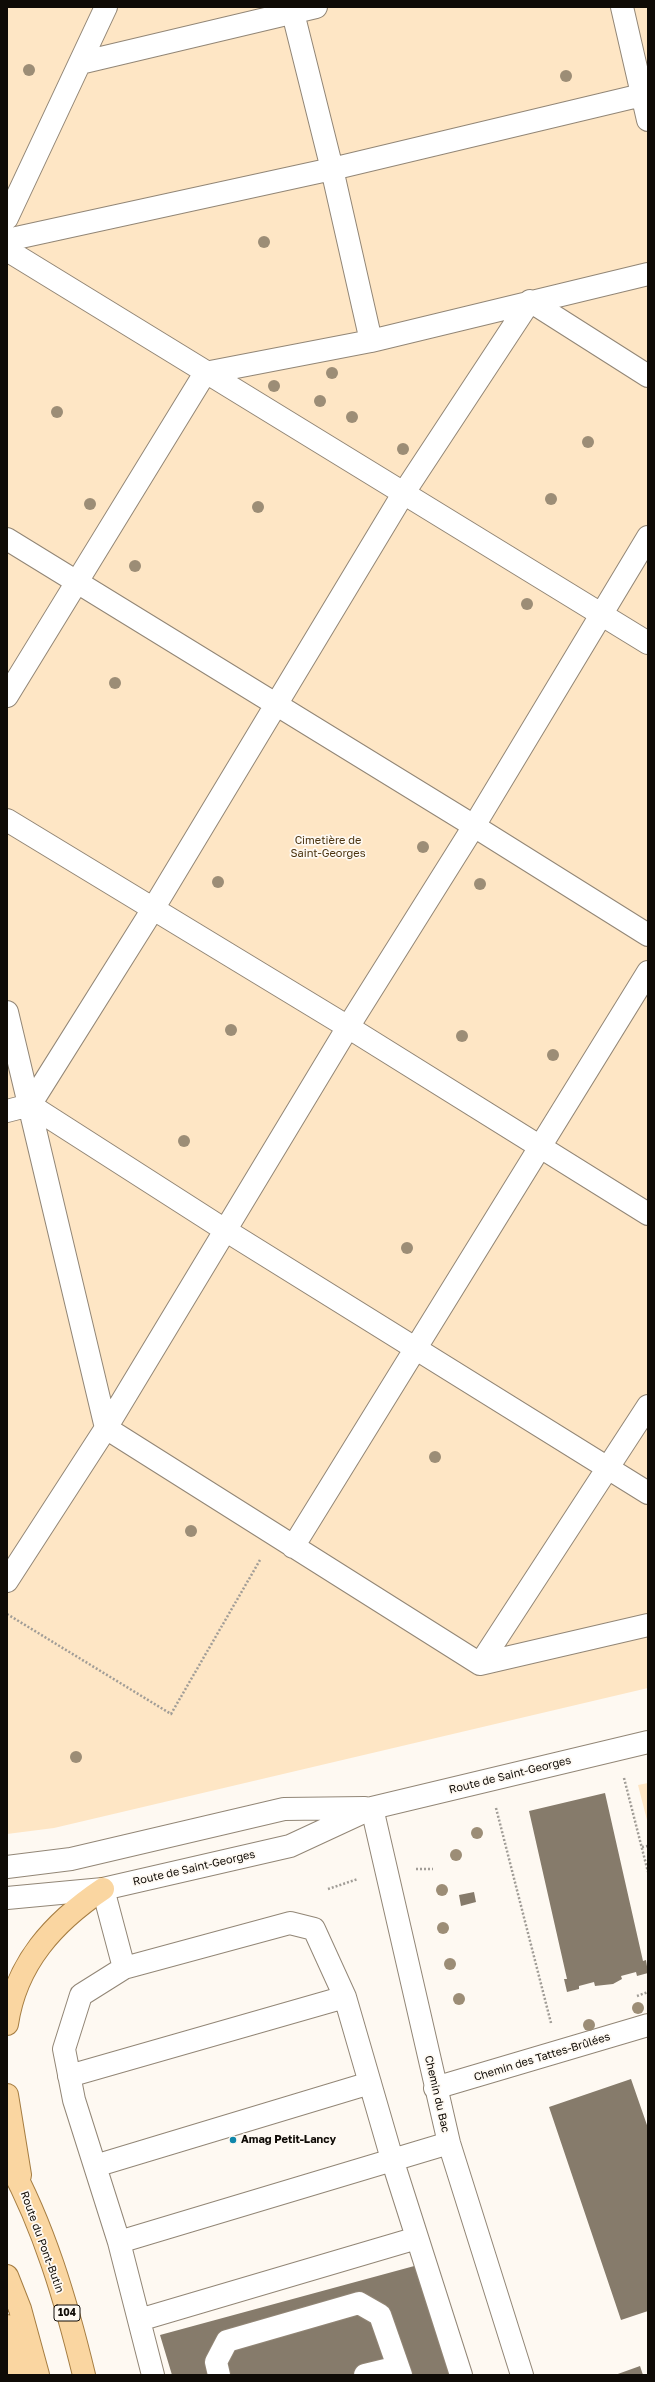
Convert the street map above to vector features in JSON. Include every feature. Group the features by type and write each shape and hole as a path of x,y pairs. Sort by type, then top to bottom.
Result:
{"main road":[{"path":"7,2024 17,1984 40,1943 66,1916 103,1889"},
{"path":"7,2095 22,2186"},
{"name":"Route du Pont-Butin","path":"7,2159 22,2186 48,2252 84,2375"},
{"path":"7,2276 20,2309 38,2375"},
{"path":"7,2326 17,2375"}],"street":[{"path":"7,218 106,7"},
{"path":"80,63 316,7"},
{"path":"622,7 648,120"},
{"path":"293,12 332,169 371,341"},
{"path":"7,240 332,169 642,95"},
{"path":"7,250 648,644"},
{"path":"7,696 205,373 371,341 530,301 648,274"},
{"path":"530,301 648,376"},
{"path":"7,1111 30,1105 153,909 404,494 530,301"},
{"path":"7,1581 106,1428 348,1027 474,826 600,614 648,537"},
{"path":"7,538 648,935"},
{"path":"7,820 348,1027 648,1214"},
{"path":"293,1548 648,972"},
{"path":"7,1012 106,1428 275,1535 293,1548 480,1664 648,1625"},
{"path":"30,1105 225,1230 648,1493"},
{"path":"480,1664 609,1469 648,1406"},
{"name":"Route de Saint-Georges","path":"7,1898 103,1889 290,1846 372,1808 648,1742"},
{"name":"Route de Saint-Georges","path":"7,1867 71,1860 284,1809 372,1808"},
{"name":"Chemin du Bac","path":"372,1808 435,2088 449,2143 522,2375"},
{"path":"103,1889 124,1968"},
{"path":"153,2375 119,2242 74,2100 64,2049 81,1995 124,1968 290,1923 314,1929 345,1997 392,2159 461,2375"},
{"path":"69,2076 345,1997"},
{"name":"Chemin des Tattes-Brûlées","path":"435,2088 648,2025"},
{"path":"95,2166 370,2083"},
{"path":"119,2242 449,2143"},
{"path":"139,2320 417,2238"},
{"path":"219,2375 216,2362 227,2341 359,2303 380,2315 399,2371 365,2375"}],"path":[{"path":"7,1614 171,1714 275,1535"},
{"path":"624,1778 648,1872"},
{"path":"496,1808 551,2023"},
{"path":"642,1847 648,1846"}],"green space":[{"name":"Cimetière de Saint-Georges","path":"7,7 648,7 648,1688 54,1828 7,1834"},
{"path":"648,1783 648,1824 638,1785"}],"building":[{"path":"605,1793 643,1961 646,1960 648,1973 637,1976 636,1972 621,1976 622,1979 613,1984 595,1986 594,1982 579,1986 579,1989 567,1992 564,1979 567,1979 529,1811"},
{"path":"474,1892 476,1902 461,1906 459,1895"},
{"path":"631,2079 648,2128 648,2311 621,2320 549,2107"},
{"path":"418,2265 449,2375 172,2375 160,2335"},
{"path":"640,2366 643,2375 615,2375"}],"place":[{"name":"Amag Petit-Lancy","path":"233,2140"}]}
